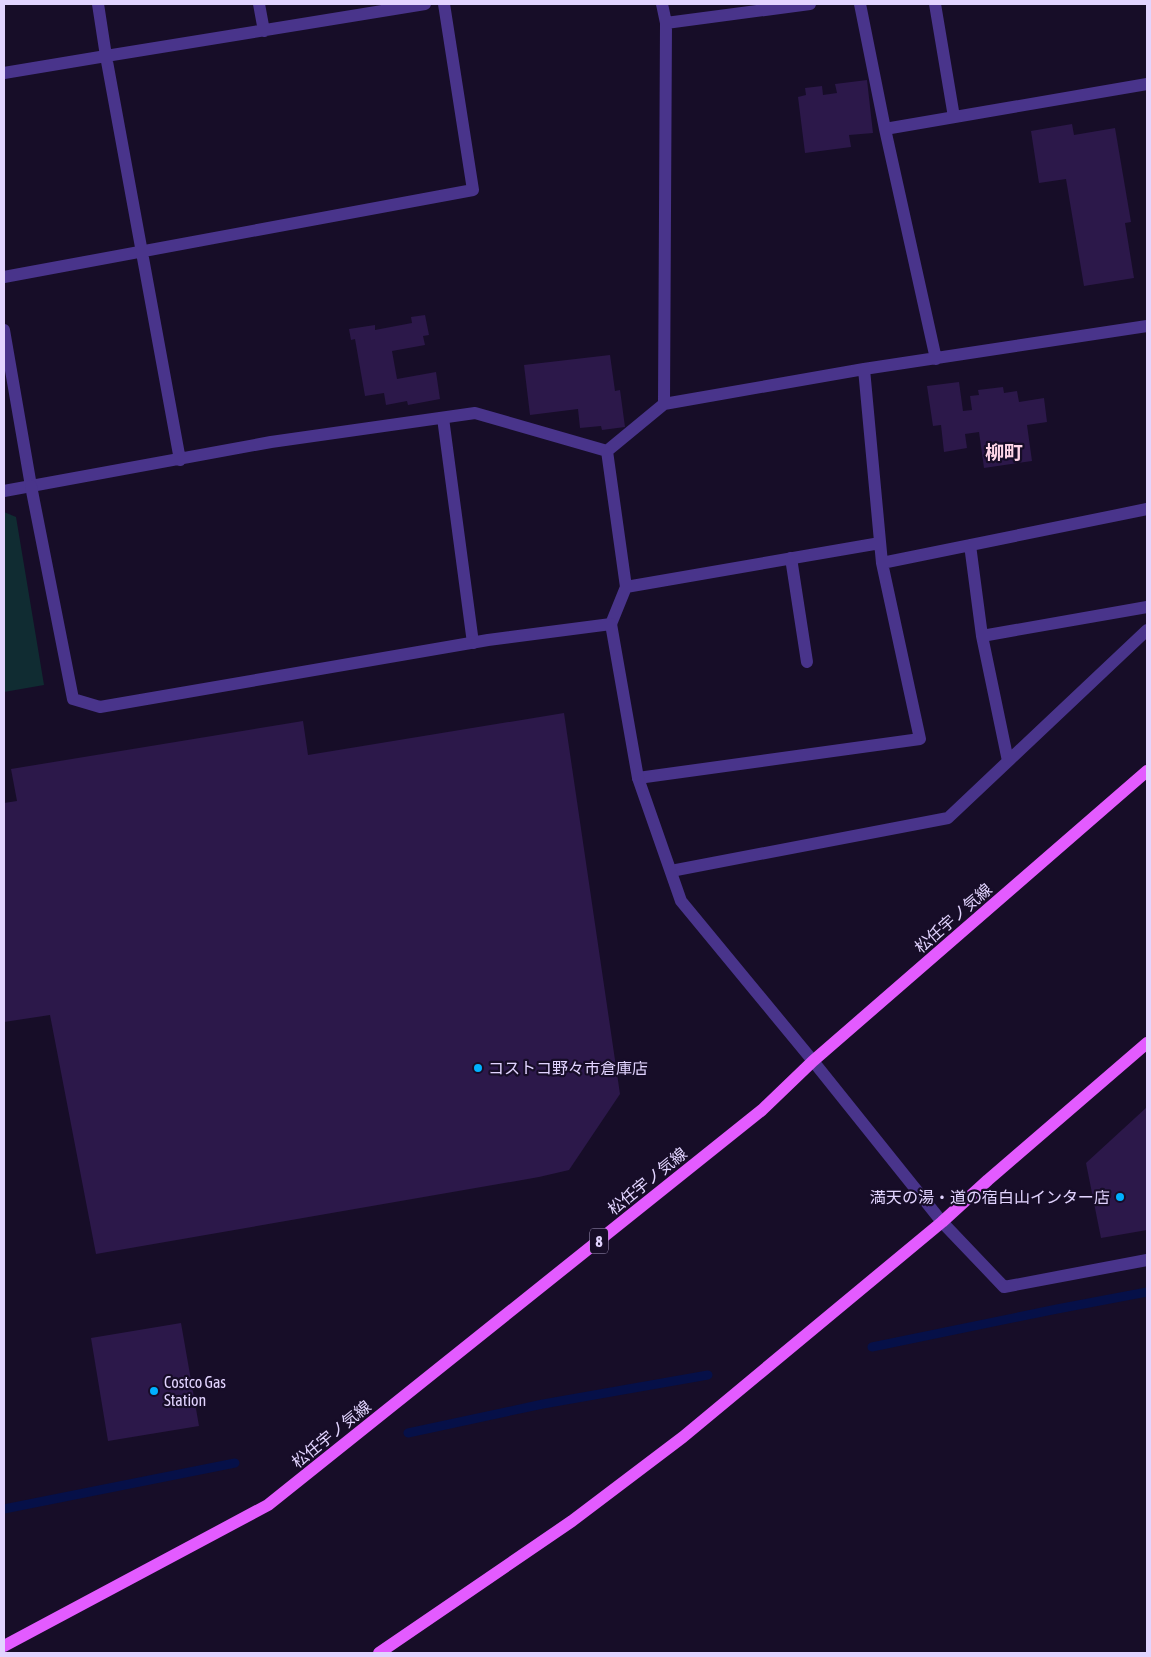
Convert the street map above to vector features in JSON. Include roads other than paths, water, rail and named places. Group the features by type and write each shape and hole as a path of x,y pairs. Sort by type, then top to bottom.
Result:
{"main road":[{"name":"松任宇ノ気線","path":"4,1646 268,1505 762,1110 813,1061 1147,771"},
{"path":"379,1653 572,1521 683,1437 942,1222 1147,1043"}],"street":[{"path":"98,4 180,460"},
{"path":"259,4 264,30"},
{"path":"4,73 426,4"},
{"path":"4,278 472,190 444,4"},
{"path":"662,4 666,23 664,404"},
{"path":"666,23 769,6 810,4"},
{"path":"860,4 885,129 936,359"},
{"path":"934,4 954,117"},
{"path":"885,129 1147,84"},
{"path":"607,451 664,404 864,369 1147,326"},
{"path":"4,330 30,486 73,699 100,707 473,643 611,624"},
{"path":"638,778 920,739 882,563 864,369"},
{"path":"4,490 180,460 271,442 475,413 607,451"},
{"path":"443,418 473,643"},
{"path":"607,451 626,587 611,624 638,778 681,901 942,1222 1004,1287 1147,1260"},
{"path":"882,563 1147,508"},
{"path":"626,587 880,543"},
{"path":"970,545 982,636 1008,761"},
{"path":"791,558 807,662"},
{"path":"982,636 1147,607"},
{"path":"670,871 948,818 1147,630"}],"waterway":[{"path":"872,1347 1147,1292"},
{"path":"408,1433 543,1404 708,1375"},
{"path":"4,1509 235,1463"}],"place":[{"name":"コストコ野々市倉庫店","path":"478,1068"},
{"name":"満天の湯・道の宿白山インター店","path":"1120,1197"},
{"name":"Costco Gas Station","path":"154,1391"}],"district":[{"name":"柳町","path":"1004,452"}]}
